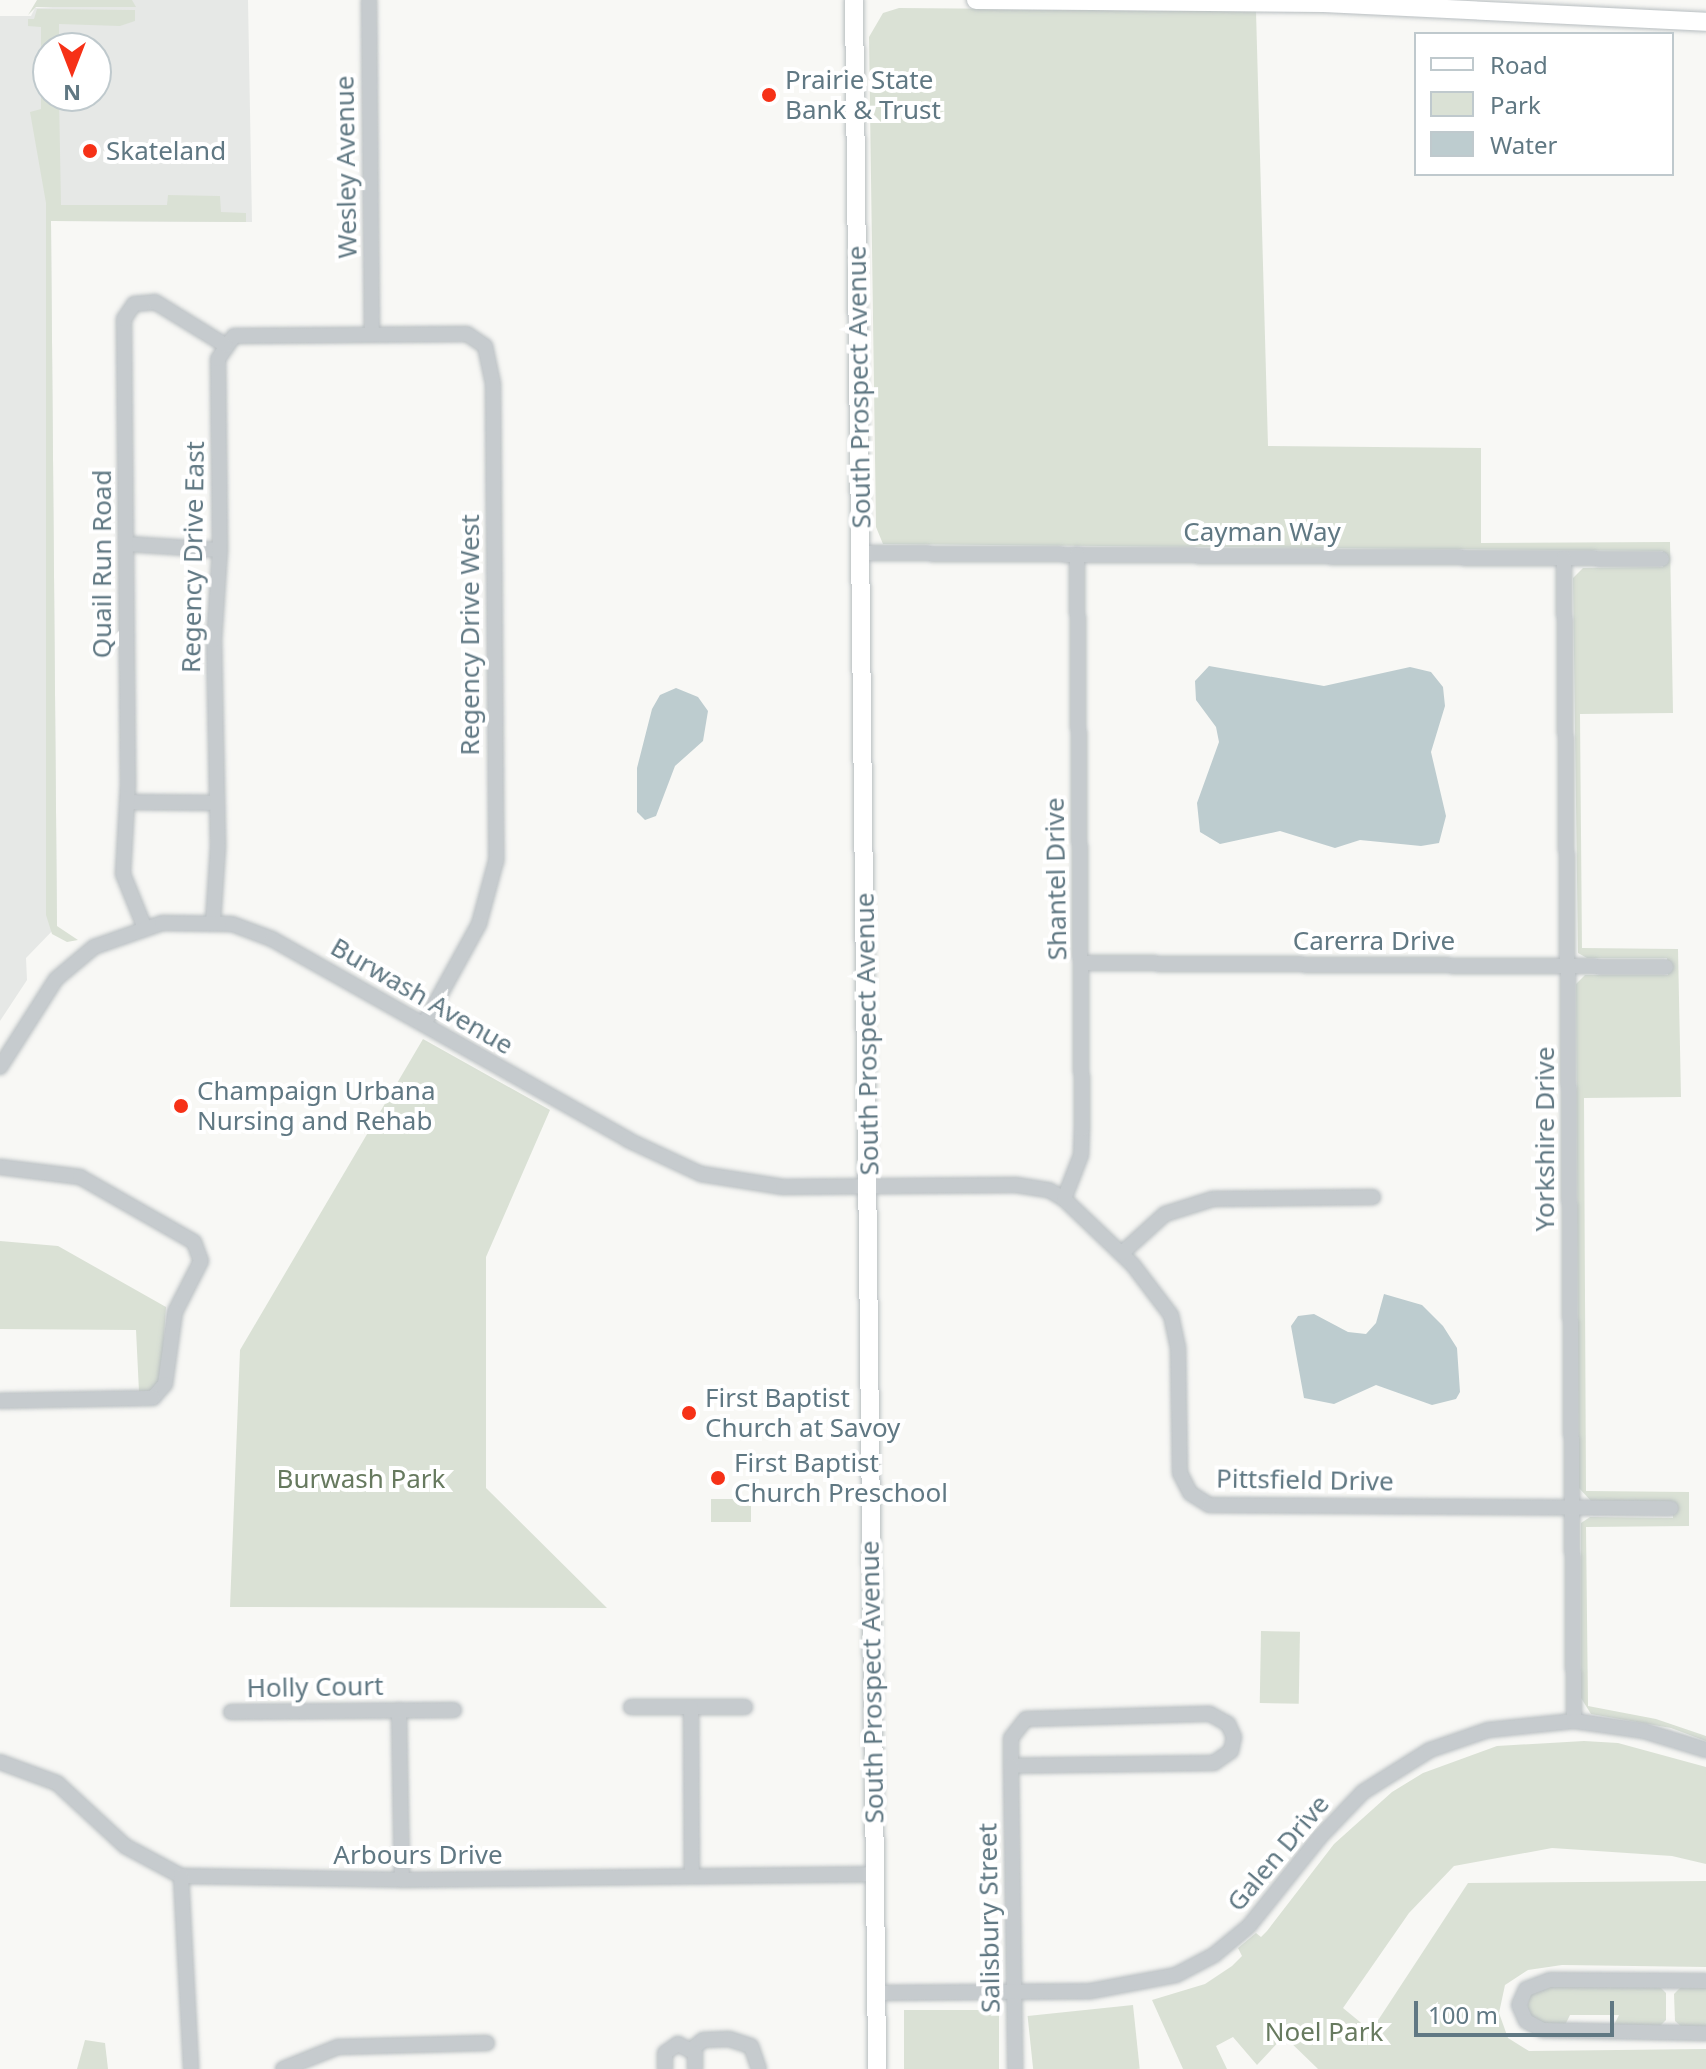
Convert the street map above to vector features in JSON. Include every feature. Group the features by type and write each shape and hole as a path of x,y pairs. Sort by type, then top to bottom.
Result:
{"main road":[{"name":"South Prospect Avenue","path":"854,0 877,2069"},
{"path":"976,0 1336,3 1706,22"}],"street":[{"name":"Wesley Avenue","path":"369,0 372,334"},
{"name":"Quail Run Road","path":"144,926 123,874 127,802 127,311 140,301 155,302 225,345"},
{"path":"225,345 234,336 372,334"},
{"name":"Regency Drive West","path":"372,334 467,334 485,346 493,384 496,861 479,924 424,1024"},
{"name":"Regency Drive East","path":"213,922 217,803 214,640 220,550 218,359 225,345"},
{"path":"126,544 220,550"},
{"name":"Cayman Way","path":"862,553 1662,559"},
{"name":"Shantel Drive","path":"1064,1199 1081,1155 1077,554"},
{"name":"Yorkshire Drive","path":"1564,558 1574,1721"},
{"path":"127,802 217,803"},
{"name":"Burwash Avenue","path":"0,1067 64,970 105,940 144,926 213,922 272,939 628,1140 701,1174 762,1186 868,1186"},
{"name":"Carerra Drive","path":"1081,963 1666,967"},
{"path":"0,1167 80,1177 194,1242 201,1261 175,1312 165,1384 153,1398 0,1401"},
{"name":"Pittsfield Drive","path":"868,1186 1016,1185 1049,1190 1064,1199 1122,1253 1171,1315 1178,1347 1180,1473 1199,1500 1215,1506 1671,1508"},
{"path":"1122,1253 1165,1214 1213,1199 1373,1197"},
{"path":"631,1707 745,1707"},
{"path":"691,1707 692,1876"},
{"name":"Holly Court","path":"399,1710 402,1880"},
{"name":"Holly Court","path":"231,1712 454,1710"},
{"name":"Salisbury Street","path":"1011,1766 1214,1763 1231,1751 1233,1732 1210,1714 1041,1716 1014,1730 1011,1766 1015,2069"},
{"name":"Galen Drive","path":"877,1993 1124,1989 1197,1965 1249,1926 1343,1810 1385,1776 1465,1737 1513,1726 1574,1721 1644,1731 1706,1750"},
{"name":"Arbours Drive","path":"0,1762 57,1783 134,1853 181,1876 402,1880 873,1874"},
{"path":"181,1876 191,2069"},
{"path":"1706,1981 1550,1980 1526,1989 1519,2005 1526,2021 1543,2030 1706,2033"},
{"path":"692,2049 703,2040 729,2039 751,2046 759,2069"},
{"path":"283,2069 338,2047 487,2043"},
{"path":"665,2069 668,2049 678,2044 692,2049"},
{"path":"692,2049 695,2069"}],"shaded area":[{"path":"53,0 248,0 252,222 51,221 57,926 26,958 27,980 0,1021 0,16 31,16 35,8 53,7"}],"green space":[{"path":"37,0 132,0 136,7 36,7 28,15"},
{"path":"899,8 1256,11 1268,446 1481,448 1481,543 1670,542 1673,713 1580,714 1582,948 1678,949 1681,1097 1584,1098 1586,1491 1689,1492 1689,1526 1586,1527 1588,1706 1656,1719 1706,1736 1706,1741 1671,1728 1591,1714 1581,1698 1581,1523 1590,1517 1673,1518 1672,1502 1591,1501 1579,1488 1576,984 1585,975 1668,975 1667,958 1587,958 1578,953 1573,578 1583,568 1663,567 1663,551 883,544 876,527 869,37 883,13"},
{"path":"37,9 135,10 135,21 120,26 59,24 59,32 41,32 41,27 28,26 28,19 34,19"},
{"path":"30,112 59,112 61,205 167,205 168,195 220,196 221,212 246,213 246,222 51,221 57,926 78,940 67,942 52,934 46,915 46,203"},
{"name":"Burwash Park","path":"423,1039 550,1110 486,1257 486,1488 607,1608 230,1607 240,1350"},
{"path":"0,1241 58,1246 166,1307 161,1382 153,1392 139,1392 136,1330 0,1329"},
{"path":"711,1499 751,1499 751,1522 711,1522"},
{"path":"1261,1631 1300,1632 1299,1704 1260,1703"},
{"name":"Noel Park","path":"1584,1741 1618,1743 1706,1767 1706,1864 1672,1856 1552,1848 1454,1866 1409,1913 1343,2008 1371,2031 1468,1883 1706,1881 1706,1967 1562,1965 1528,1970 1505,1985 1499,2013 1508,2038 1529,2051 1706,2049 1706,2069 1318,2069 1284,2036 1257,2065 1233,2037 1216,2046 1227,2069 1183,2069 1152,2000 1205,1984 1232,1966 1242,1956 1238,1948 1256,1933 1261,1937 1267,1931 1334,1844 1392,1792 1423,1773 1497,1746"},
{"path":"1658,1985 1666,1993 1666,2020 1657,2029 1612,2029 1619,2015 1570,2015 1563,2029 1533,2020 1527,2011 1529,1996 1542,1987"},
{"path":"1682,1986 1706,1986 1706,2029 1684,2029 1675,2021 1674,1994"},
{"path":"1133,2005 1140,2069 1033,2069 1028,2016"},
{"path":"904,2010 999,2010 999,2069 904,2069"},
{"path":"85,2040 105,2043 108,2069 77,2069"}],"water":[{"path":"1209,666 1324,686 1410,667 1431,672 1443,687 1445,706 1431,752 1446,816 1439,843 1421,846 1360,840 1335,848 1280,831 1220,844 1200,832 1197,803 1219,742 1216,727 1196,700 1195,681"},
{"path":"676,688 698,697 708,711 703,741 675,766 656,816 645,820 637,812 637,768 652,709 660,695"},
{"path":"1384,1294 1422,1305 1443,1326 1457,1348 1460,1392 1456,1399 1432,1405 1376,1385 1334,1404 1304,1398 1291,1326 1298,1316 1314,1314 1348,1332 1366,1334 1376,1323"}],"place":[{"name":"Prairie State Bank & Trust","path":"769,95"},
{"name":"Skateland","path":"90,151"},
{"name":"Champaign Urbana Nursing and Rehab","path":"181,1106"},
{"name":"First Baptist Church at Savoy","path":"689,1413"},
{"name":"First Baptist Church Preschool","path":"718,1478"}]}
